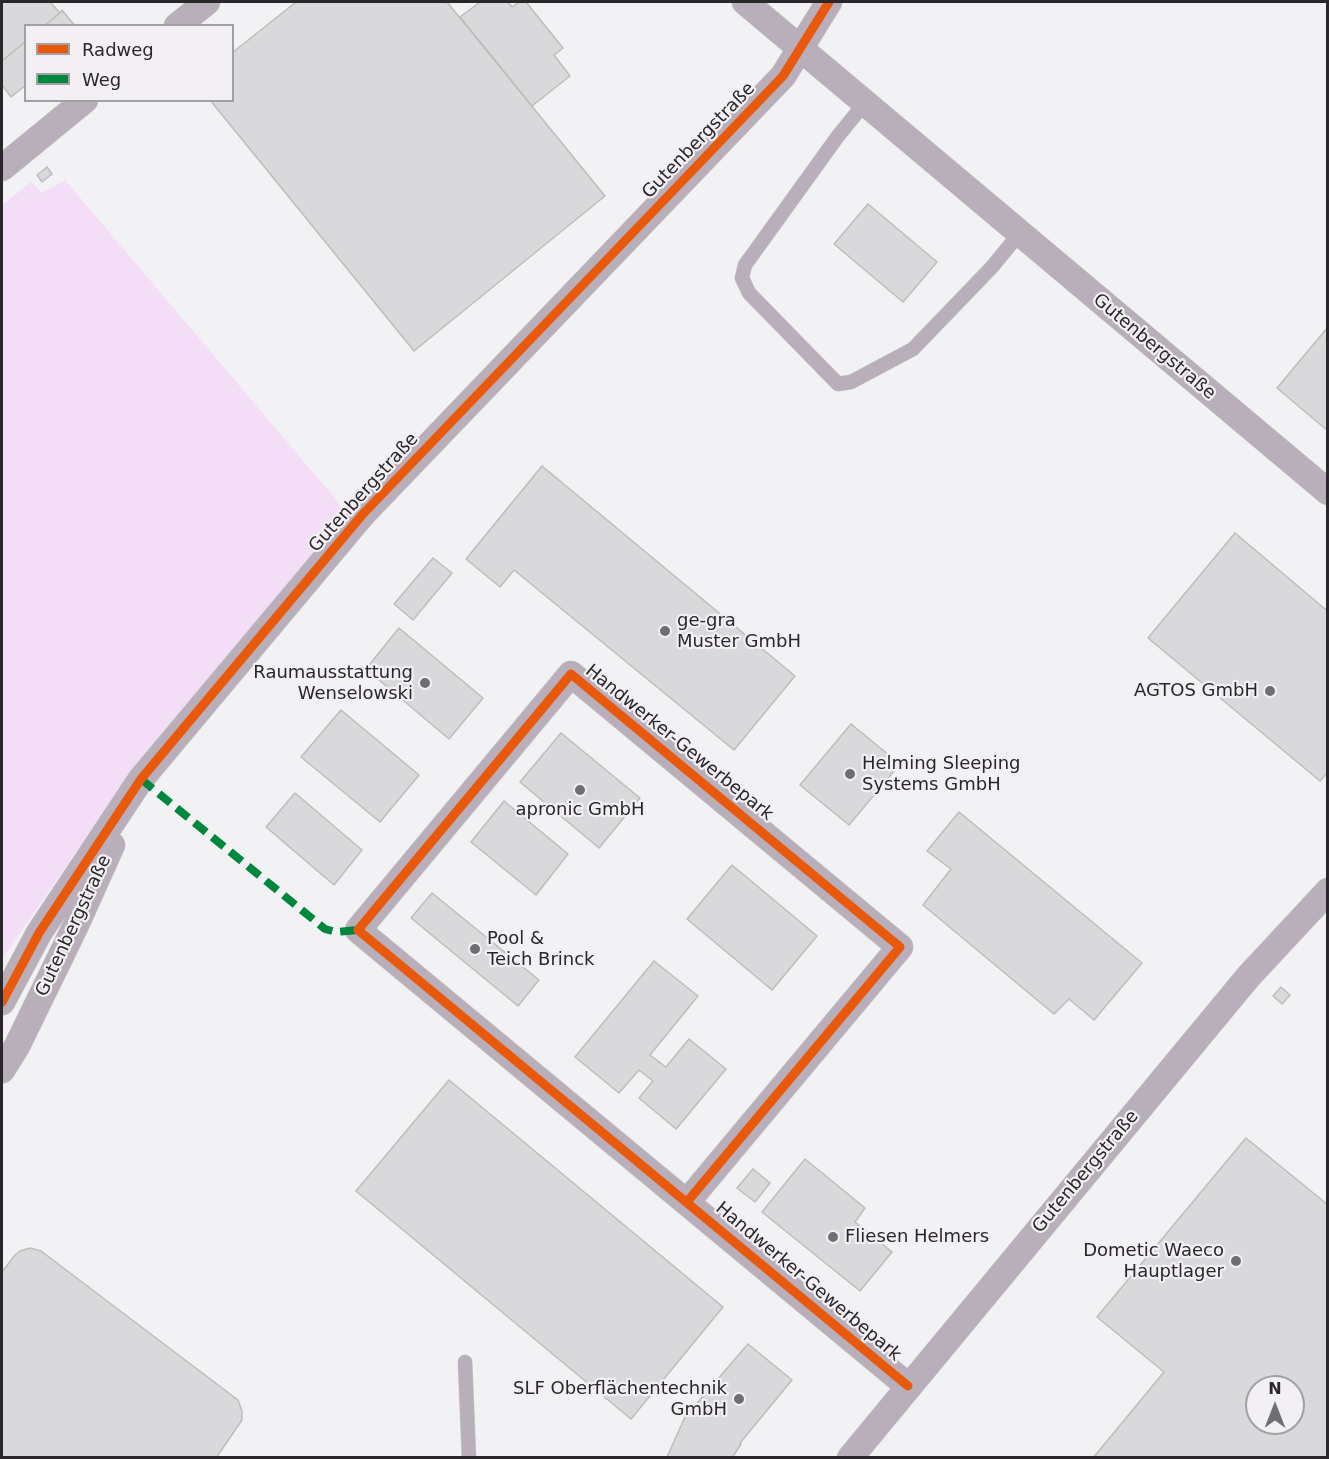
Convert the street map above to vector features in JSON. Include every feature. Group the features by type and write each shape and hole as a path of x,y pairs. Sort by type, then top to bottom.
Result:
{"street":[{"path":"180,24 207,2"},
{"path":"745,2 800,48 829,2"},
{"name":"Gutenbergstraße","path":"2,1002 39,933 141,779 362,515 783,76 800,48 1328,492"},
{"path":"2,168 83,102"},
{"name":"Handwerker-Gewerbepark","path":"687,1202 900,947 571,674 358,930 908,1386"},
{"name":"Gutenbergstraße","path":"2,1071 17,1046 77,923 141,779"},
{"name":"Gutenbergstraße","path":"850,1458 1248,977 1328,891"}],"lane":[{"path":"864,104 838,136 745,265 742,278 749,293 838,384 851,382 913,349 992,267 1019,234"},
{"path":"465,1362 469,1458"}],"shaded area":[{"path":"65,180 349,515 134,768 2,959 2,205 31,182 42,193"}],"building":[{"path":"2,2 50,2 60,13 46,24 24,24 24,43 2,61"},
{"path":"296,2 447,2 605,196 414,351 212,102 234,102 234,51"},
{"path":"480,2 508,2 512,7 519,2 526,2 563,48 554,55 570,76 532,106 460,17"},
{"path":"62,10 73,24 46,24"},
{"path":"24,43 24,87 11,97 2,85 2,61"},
{"path":"47,167 52,174 42,182 37,175"},
{"path":"868,204 937,262 903,302 834,244"},
{"path":"1328,327 1328,431 1277,388"},
{"name":"ge-gra Muster GmbH","path":"542,466 795,676 734,750 514,570 500,587 466,559"},
{"name":"AGTOS GmbH","path":"1235,533 1325,609 1328,607 1328,772 1320,781 1148,638"},
{"path":"433,558 452,573 413,620 394,604"},
{"name":"Raumausstattung Wenselowski","path":"399,628 483,698 449,739 366,669"},
{"path":"341,710 419,775 380,822 301,757"},
{"name":"Helming Sleeping Systems GmbH","path":"851,724 900,764 849,825 800,785"},
{"name":"apronic GmbH","path":"561,733 640,798 599,848 520,782"},
{"path":"295,793 362,850 334,885 266,827"},
{"path":"504,801 568,854 536,895 471,842"},
{"path":"959,812 1142,963 1094,1020 1069,999 1054,1014 923,905 951,869 927,851"},
{"path":"732,865 817,936 772,990 687,919"},
{"name":"Pool & Teich Brinck","path":"432,893 539,980 518,1006 411,918"},
{"path":"654,961 698,996 650,1055 666,1067 689,1039 726,1069 676,1129 639,1098 653,1081 639,1070 619,1093 575,1057"},
{"path":"1281,987 1290,995 1282,1004 1273,996"},
{"path":"449,1080 723,1307 631,1419 356,1191"},
{"name":"Dometic Waeco Hauptlager","path":"1246,1138 1328,1205 1328,1458 1093,1458 1164,1372 1097,1317"},
{"name":"Fliesen Helmers","path":"805,1159 865,1208 855,1222 892,1252 860,1291 762,1212"},
{"path":"753,1169 770,1183 755,1202 737,1188"},
{"path":"30,1248 41,1251 238,1400 242,1420 216,1458 2,1458 2,1272 15,1255"},
{"name":"SLF Oberflächentechnik GmbH","path":"748,1344 792,1380 740,1443 732,1458 667,1457 685,1417"}],"marked path":[{"path":"141,779 325,929 336,932 358,930"}],"cycle path":[{"path":"2,1002 39,933 141,779 362,515 783,76 829,2"},
{"path":"687,1202 900,947 571,674 358,930 908,1386"}],"place":[{"name":"ge-gra Muster GmbH","path":"665,631"},
{"name":"Raumausstattung Wenselowski","path":"425,683"},
{"name":"AGTOS GmbH","path":"1270,691"},
{"name":"Helming Sleeping Systems GmbH","path":"850,774"},
{"name":"apronic GmbH","path":"580,790"},
{"name":"Pool & Teich Brinck","path":"475,949"},
{"name":"Fliesen Helmers","path":"833,1237"},
{"name":"Dometic Waeco Hauptlager","path":"1236,1261"},
{"name":"SLF Oberflächentechnik GmbH","path":"739,1399"}]}
